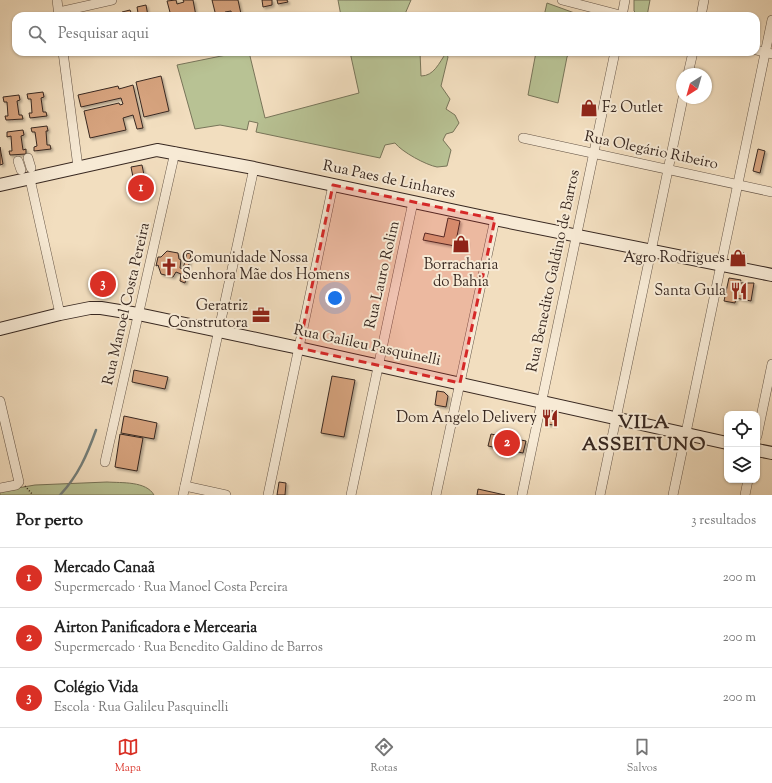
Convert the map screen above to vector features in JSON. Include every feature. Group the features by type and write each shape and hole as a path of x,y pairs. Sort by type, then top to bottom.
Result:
{"street":[{"path":"57,0 59,12"},
{"path":"67,12 112,0"},
{"path":"562,0 608,12"},
{"path":"624,12 626,0"},
{"path":"702,12 704,0"},
{"path":"673,495 764,52 772,20"},
{"path":"61,56 78,167"},
{"name":"Rua Benedito Galdino de Barros","path":"522,495 613,56"},
{"path":"689,68 692,56"},
{"path":"600,495 682,104"},
{"name":"Rua Olegário Ribeiro","path":"523,138 772,192"},
{"name":"Rua Paes de Linhares","path":"0,185 30,173 78,167 157,150 175,152 576,236 772,275"},
{"name":"Rua Manoel Costa Pereira","path":"106,462 175,152"},
{"path":"28,158 60,314"},
{"path":"18,160 21,170"},
{"path":"226,495 184,491 254,168"},
{"path":"268,495 333,185"},
{"name":"Rua Lauro Rolim","path":"351,495 377,365 414,202"},
{"path":"436,495 495,219"},
{"name":"Rua Galileu Pasquinelli","path":"0,329 90,308 138,314 460,383 724,442"},
{"path":"760,422 772,364"},
{"path":"0,401 19,482 16,485 0,488"},
{"path":"760,451 772,454"},
{"path":"745,495 747,483"}],"highlighted area":[{"path":"333,185 495,219 460,383 299,348"}],"green space":[{"path":"338,0 411,0 406,12 340,12"},
{"path":"634,0 650,0 648,12 634,11"},
{"path":"547,3 572,12 545,12"},
{"path":"221,56 250,56 265,118 359,93 351,56 420,56 421,76 429,74 433,71 444,56 448,56 441,86 450,99 446,109 455,115 459,123 453,132 446,134 443,140 451,150 447,166 437,167 427,164 414,158 398,147 395,143 385,145 380,158 256,132 258,123 249,121 247,130 220,125 195,129 177,65"},
{"path":"535,56 568,56 558,103 528,95"},
{"path":"107,482 140,485 150,490 154,495 0,495 0,491 35,485"}],"building":[{"path":"176,0 177,4 184,2 183,0 193,0 195,12 170,12 167,1"},
{"path":"212,0 238,0 241,12 215,12"},
{"path":"262,0 272,0 272,5 263,7"},
{"path":"277,0 287,0 288,2 278,4"},
{"path":"146,5 147,12 138,12 137,7"},
{"path":"161,76 169,111 144,117 136,82"},
{"path":"133,85 143,128 137,129 133,115 123,118 126,130 90,138 84,111 119,103 120,105 123,104 121,98 81,107 78,95 118,86 119,89"},
{"path":"43,92 44,97 41,98 43,112 46,112 47,116 30,118 29,113 32,113 31,99 28,99 27,94"},
{"path":"19,95 20,100 17,101 19,115 22,115 23,119 6,120 5,116 8,116 7,102 4,102 3,97"},
{"path":"47,126 47,145 50,145 51,149 34,151 34,147 37,146 35,132 32,132 31,128"},
{"path":"23,130 24,135 21,136 23,150 26,149 26,154 10,155 9,151 12,151 11,136 7,137 7,132"},
{"path":"0,147 3,164 0,165"},
{"path":"758,149 765,151 760,173 753,171"},
{"path":"142,165 148,195 137,197 131,167"},
{"path":"448,218 460,221 455,246 423,240 425,233 444,237"},
{"name":"Borracharia do Bahia","path":"457,239 467,241 466,248 455,246"},
{"name":"Comunidade Nossa Senhora Mãe dos Homens","path":"167,251 178,253 179,259 181,260 180,268 183,269 187,253 191,254 185,283 180,281 181,274 176,272 173,277 161,274 158,265 156,266 158,257 161,257"},
{"name":"Agro Rodrigues","path":"735,251 744,253 741,265 732,263"},
{"name":"Santa Gula","path":"729,278 741,280 740,283 754,283 751,301 736,298 735,303 724,301"},
{"path":"134,370 168,377 165,389 132,382"},
{"path":"332,376 355,380 344,437 321,433"},
{"path":"437,391 444,392 448,396 446,407 435,405"},
{"name":"Dom Angelo Delivery","path":"547,411 556,413 554,425 545,424"},
{"path":"124,416 157,423 154,439 121,433"},
{"path":"120,434 143,438 137,471 115,467"},
{"path":"491,434 526,441 523,453 488,446"},
{"path":"279,482 286,483 285,495 277,495"},
{"path":"478,489 505,495 477,495"}],"waterway":[{"path":"60,495 72,480 81,465 96,430"}],"place":[{"name":"F2 Outlet","path":"589,108"},
{"name":"Mercado Canaã","path":"141,188"},
{"name":"Borracharia do Bahia","path":"461,244"},
{"name":"Agro Rodrigues","path":"738,258"},
{"name":"Comunidade Nossa Senhora Mãe dos Homens","path":"169,267"},
{"name":"Colégio Vida","path":"103,284"},
{"name":"Santa Gula","path":"739,291"},
{"name":"Geratriz Construtora","path":"261,315"},
{"name":"Dom Angelo Delivery","path":"550,418"},
{"name":"Airton Panificadora e Mercearia","path":"507,443"}],"district":[{"name":"VILA ASSEITUNO","path":"644,434"}]}
